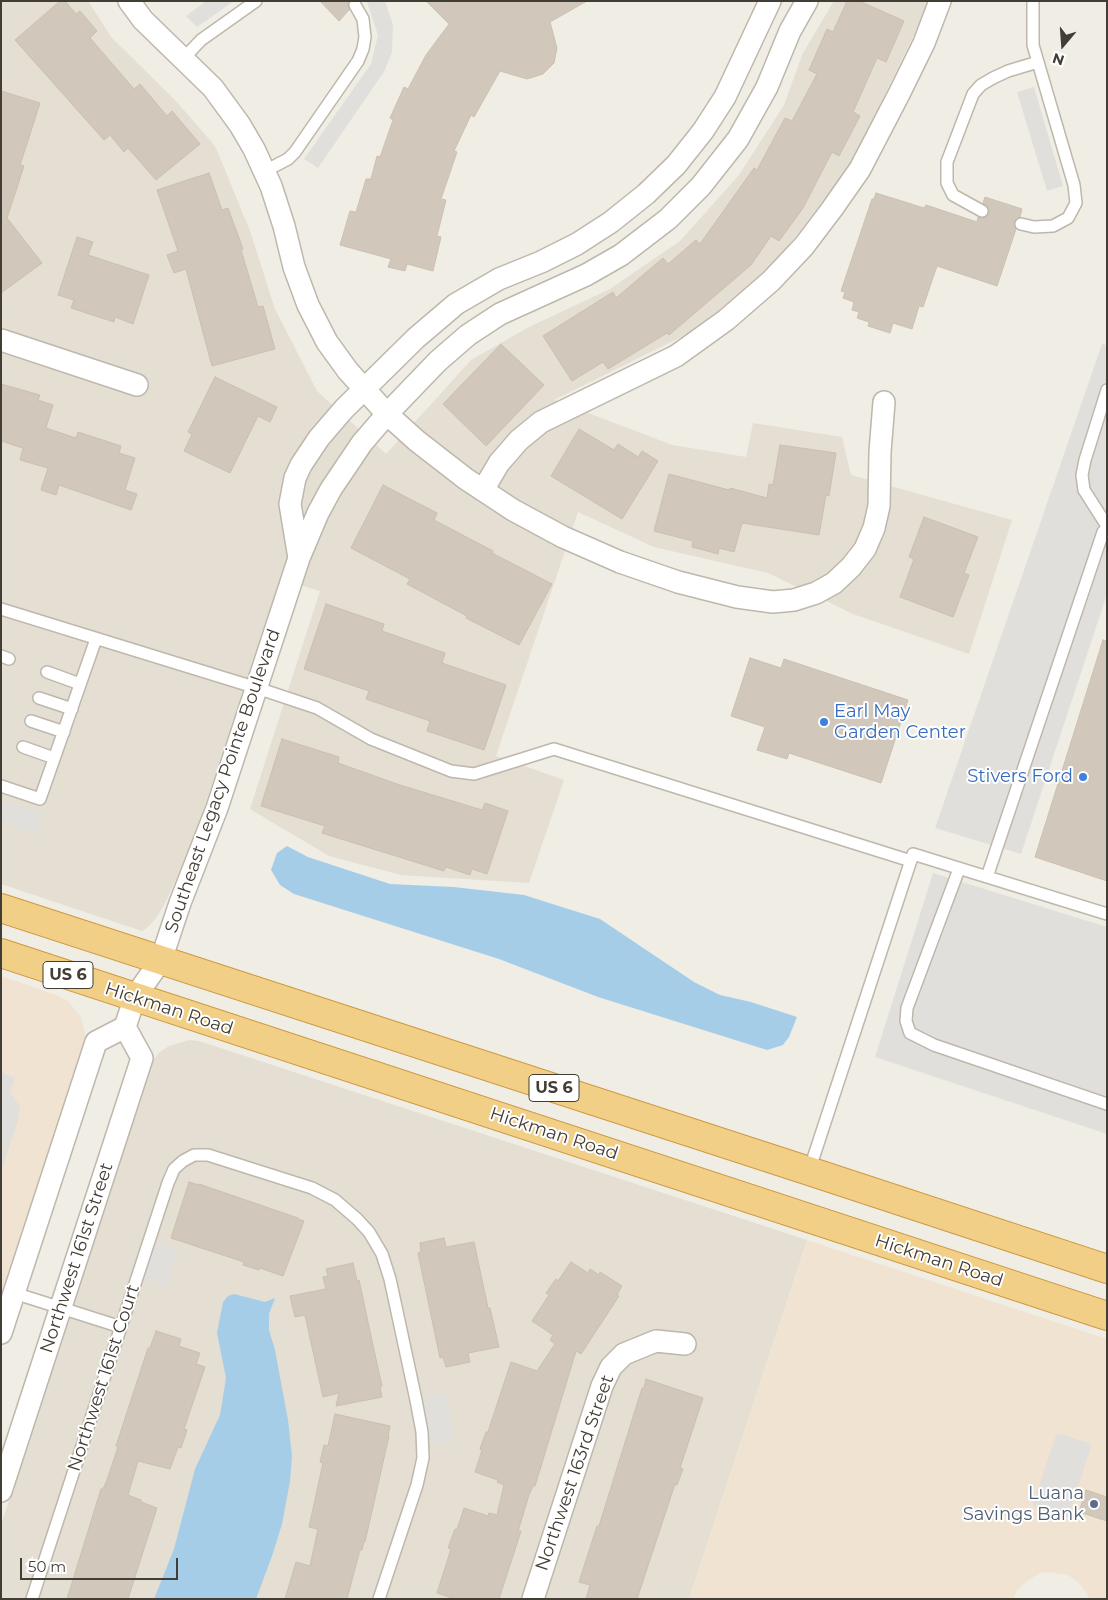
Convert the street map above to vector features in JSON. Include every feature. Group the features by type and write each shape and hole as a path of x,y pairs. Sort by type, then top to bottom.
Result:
{"highway":[{"name":"US 6","path":"1,908 1107,1269"},
{"name":"Hickman Road","path":"1,953 1107,1316"}],"street":[{"path":"129,1 143,20 213,88 240,124 265,171 284,226 294,267 308,305 328,342 346,369 386,414 417,441 482,490 513,510 563,537 620,562 678,582 737,597 773,602 794,600 816,593 834,583 852,567 865,549 874,528 879,506 880,452 884,402"},
{"name":"Southeast Legacy Pointe Boulevard","path":"299,558 290,504 295,478 301,465 319,438 344,408 416,338 456,304 499,278 541,262 577,244 611,222 646,194 676,165 725,97 770,1"},
{"name":"Southeast Legacy Pointe Boulevard","path":"135,997 161,960 180,903 217,808 299,558 318,513 331,489 362,443 386,414 438,361 468,335 500,314 586,276 621,255 668,219 701,186 738,139 767,87 790,32 807,1"},
{"path":"482,490 499,464 519,440 541,422 676,356 726,320 771,281 804,246 860,168 924,43 940,1"},
{"path":"1,340 137,384"},
{"path":"1,1333 9,1295 96,1042 124,1027 135,997"},
{"name":"Northwest 161st Street","path":"1,1492 142,1058 124,1027"},
{"name":"Northwest 163rd Street","path":"533,1599 602,1386 611,1367 624,1354 656,1342 685,1344"}],"lane":[{"path":"184,59 201,40 256,1"},
{"path":"1021,224 1034,227 1054,226 1068,218 1076,203 1074,185 1033,44 1032,1"},
{"path":"265,171 288,159 295,152 358,61 363,49 365,36 363,20 355,4"},
{"path":"982,211 953,195 947,183 947,162 966,111 973,94 982,85 1008,71 1038,62"},
{"path":"988,877 1107,527 1084,490 1082,475 1107,390"},
{"path":"1,609 317,708 371,739 450,771 474,774 554,749 911,861"},
{"path":"1,786 40,799 96,639"},
{"path":"47,672 80,684"},
{"path":"39,698 72,708"},
{"path":"31,721 64,732"},
{"path":"23,747 54,758"},
{"path":"809,1171 913,854 1107,914"},
{"path":"959,869 906,1008 906,1021 910,1033 934,1045 1107,1104"},
{"name":"Northwest 161st Court","path":"32,1599 168,1182 174,1169 183,1161 194,1155 208,1155 312,1188 335,1200 369,1232 382,1254 390,1280 416,1400 422,1432 423,1458 417,1485 380,1599"},
{"path":"9,1295 61,1308 121,1327"}],"shaded area":[{"path":"1,1 88,1 112,38 176,101 215,146 250,231 275,309 317,391 386,454 471,360 529,327 610,289 680,241 739,175 784,105 803,53 834,1 925,1 929,3 851,165 774,264 703,326 554,400 672,445 746,457 753,423 842,437 851,475 1012,520 969,654 853,614 768,573 654,547 578,512 496,756 564,780 529,883 401,875 329,856 250,809 320,591 280,579 191,847 165,903 157,917 148,927 142,931 1,884"},
{"path":"206,1 234,1 197,27 186,16"},
{"path":"385,1 393,25 392,52 385,70 318,168 304,159 371,64 378,35 367,2"},
{"path":"1034,87 1063,186 1047,191 1017,92"},
{"path":"1102,344 1107,345 1107,594 1021,854 935,828"},
{"path":"1,800 44,814 38,834 1,822"},
{"path":"933,873 1107,927 1107,1134 875,1057"},
{"path":"1,976 59,996 68,1001 81,1017 85,1042 1,1301"},
{"path":"189,1040 199,1041 807,1240 689,1599 1,1599 1,1525 149,1070 153,1060 160,1052 169,1046"},
{"path":"1,1072 15,1078 10,1092 20,1107 19,1117 1,1173"},
{"path":"149,1240 178,1250 167,1286 138,1276"},
{"path":"807,1240 1107,1339 1107,1599 1089,1599 1078,1582 1068,1575 1049,1572 1040,1573 1024,1583 1016,1592 1014,1599 689,1599"},
{"path":"446,1392 454,1442 423,1443 416,1400"},
{"path":"1057,1433 1092,1444 1068,1518 1032,1506"}],"water":[{"path":"287,846 308,857 390,884 454,887 524,895 600,919 694,982 720,995 751,1002 797,1017 789,1037 783,1045 767,1050 598,997 499,959 294,894 280,885 271,870 277,853"},
{"path":"234,1294 265,1302 275,1298 269,1314 269,1330 275,1350 288,1420 292,1456 290,1481 282,1524 256,1599 154,1599 174,1549 195,1469 220,1415 226,1378 217,1333 223,1302 228,1296"}],"building":[{"path":"60,1 65,1 76,14 80,11 97,31 90,38 134,89 140,84 167,116 172,111 200,144 156,180 128,148 124,152 110,135 104,140 15,40"},
{"path":"320,1 349,1 349,10 339,21"},
{"path":"426,1 587,1 550,22 557,48 554,63 543,74 527,79 500,71 474,117 471,115 454,151 457,152 441,199 446,200 437,236 441,237 433,271 407,264 405,271 388,267 391,259 340,245 350,211 356,212 366,179 371,179 377,156 380,157 393,120 390,118 404,87 408,89 426,55 449,24"},
{"path":"847,1 859,1 904,21 886,62 877,58 853,112 860,116 839,156 832,152 803,208 779,241 771,236 751,265 669,335 667,333 608,369 603,362 572,381 543,336 613,292 616,298 663,258 668,264 696,240 700,244 754,168 757,170 785,118 792,121 817,74 809,70 827,29 833,32"},
{"path":"1,91 40,103 20,165 24,166 7,218 42,263 1,293"},
{"path":"209,173 222,210 228,208 243,249 241,250 258,307 263,306 275,349 212,366 186,269 174,273 167,255 178,251 157,190"},
{"path":"876,193 924,208 926,205 977,222 978,217 985,218 989,214 989,208 983,203 985,197 1022,209 1020,217 1014,222 1016,229 997,286 937,266 923,307 919,306 912,329 893,323 890,333 868,326 869,322 857,318 859,312 852,310 854,302 843,298 845,292 841,291 872,199 874,199"},
{"path":"77,237 93,242 88,255 149,275 133,324 115,317 114,322 71,308 74,300 58,295"},
{"path":"501,344 544,385 486,446 443,404"},
{"path":"215,377 277,407 270,422 258,416 230,473 184,451 192,434 188,432"},
{"path":"1,384 40,395 38,400 53,405 46,428 76,438 78,432 121,446 119,453 135,458 125,490 137,494 131,510 59,485 56,495 41,490 48,468 20,460 23,448 1,441"},
{"path":"579,429 614,450 618,444 638,457 642,451 658,461 622,519 551,476"},
{"path":"780,445 836,453 829,496 826,495 819,535 742,523 734,552 719,548 718,554 692,547 693,541 654,531 669,474 767,498 769,484 773,485"},
{"path":"383,485 437,513 434,520 552,584 519,645 466,618 467,616 407,584 410,579 351,548"},
{"path":"924,517 978,537 964,573 969,575 953,617 900,597 914,559 909,557"},
{"path":"326,604 384,624 382,631 445,653 442,663 506,685 484,750 427,731 430,721 366,699 369,691 304,669"},
{"name":"Stivers Ford","path":"1103,640 1107,641 1107,881 1035,857"},
{"name":"Earl May Garden Center","path":"750,658 781,668 784,659 908,700 881,783 789,753 787,759 757,750 765,727 731,716"},
{"path":"282,739 339,757 338,763 400,785 482,810 485,803 508,811 487,874 472,869 470,875 446,867 444,871 322,833 325,826 261,806"},
{"path":"189,1182 304,1221 283,1276 260,1268 259,1270 243,1265 244,1262 171,1238"},
{"path":"444,1238 446,1247 474,1242 488,1308 490,1308 499,1347 468,1353 470,1362 446,1367 443,1357 440,1358 418,1253 421,1252 420,1243"},
{"path":"571,1262 588,1273 590,1269 599,1275 600,1272 622,1286 617,1295 619,1296 581,1354 576,1351 535,1486 533,1486 529,1495 518,1531 521,1531 499,1599 455,1599 437,1593 451,1549 448,1548 455,1529 457,1530 464,1508 488,1516 489,1513 497,1515 504,1485 497,1482 498,1480 475,1472 482,1450 480,1449 486,1432 488,1432 511,1362 537,1371 555,1344 550,1340 553,1335 532,1321 549,1295 546,1293 556,1279 558,1281"},
{"path":"353,1263 357,1281 359,1280 382,1386 380,1387 382,1397 336,1406 339,1393 323,1397 305,1315 295,1317 290,1296 326,1289 323,1277 328,1276 326,1269"},
{"path":"156,1331 181,1339 179,1346 200,1353 196,1364 205,1367 184,1429 187,1430 181,1448 178,1447 170,1469 138,1461 128,1495 157,1508 128,1599 67,1599 101,1489 103,1489 107,1480 148,1348 150,1348"},
{"path":"646,1379 703,1398 680,1468 683,1469 677,1485 675,1484 637,1599 586,1599 590,1585 579,1582"},
{"path":"335,1414 390,1426 365,1542 362,1550 360,1550 347,1599 285,1599 296,1562 310,1566 318,1529 309,1527 323,1463 320,1462 324,1445 328,1446"},
{"name":"Luana Savings Bank","path":"1086,1490 1107,1497 1107,1521 1079,1512"}],"place":[{"name":"Earl May Garden Center","path":"824,722"},
{"name":"Stivers Ford","path":"1083,777"},
{"name":"Luana Savings Bank","path":"1094,1504"}]}
